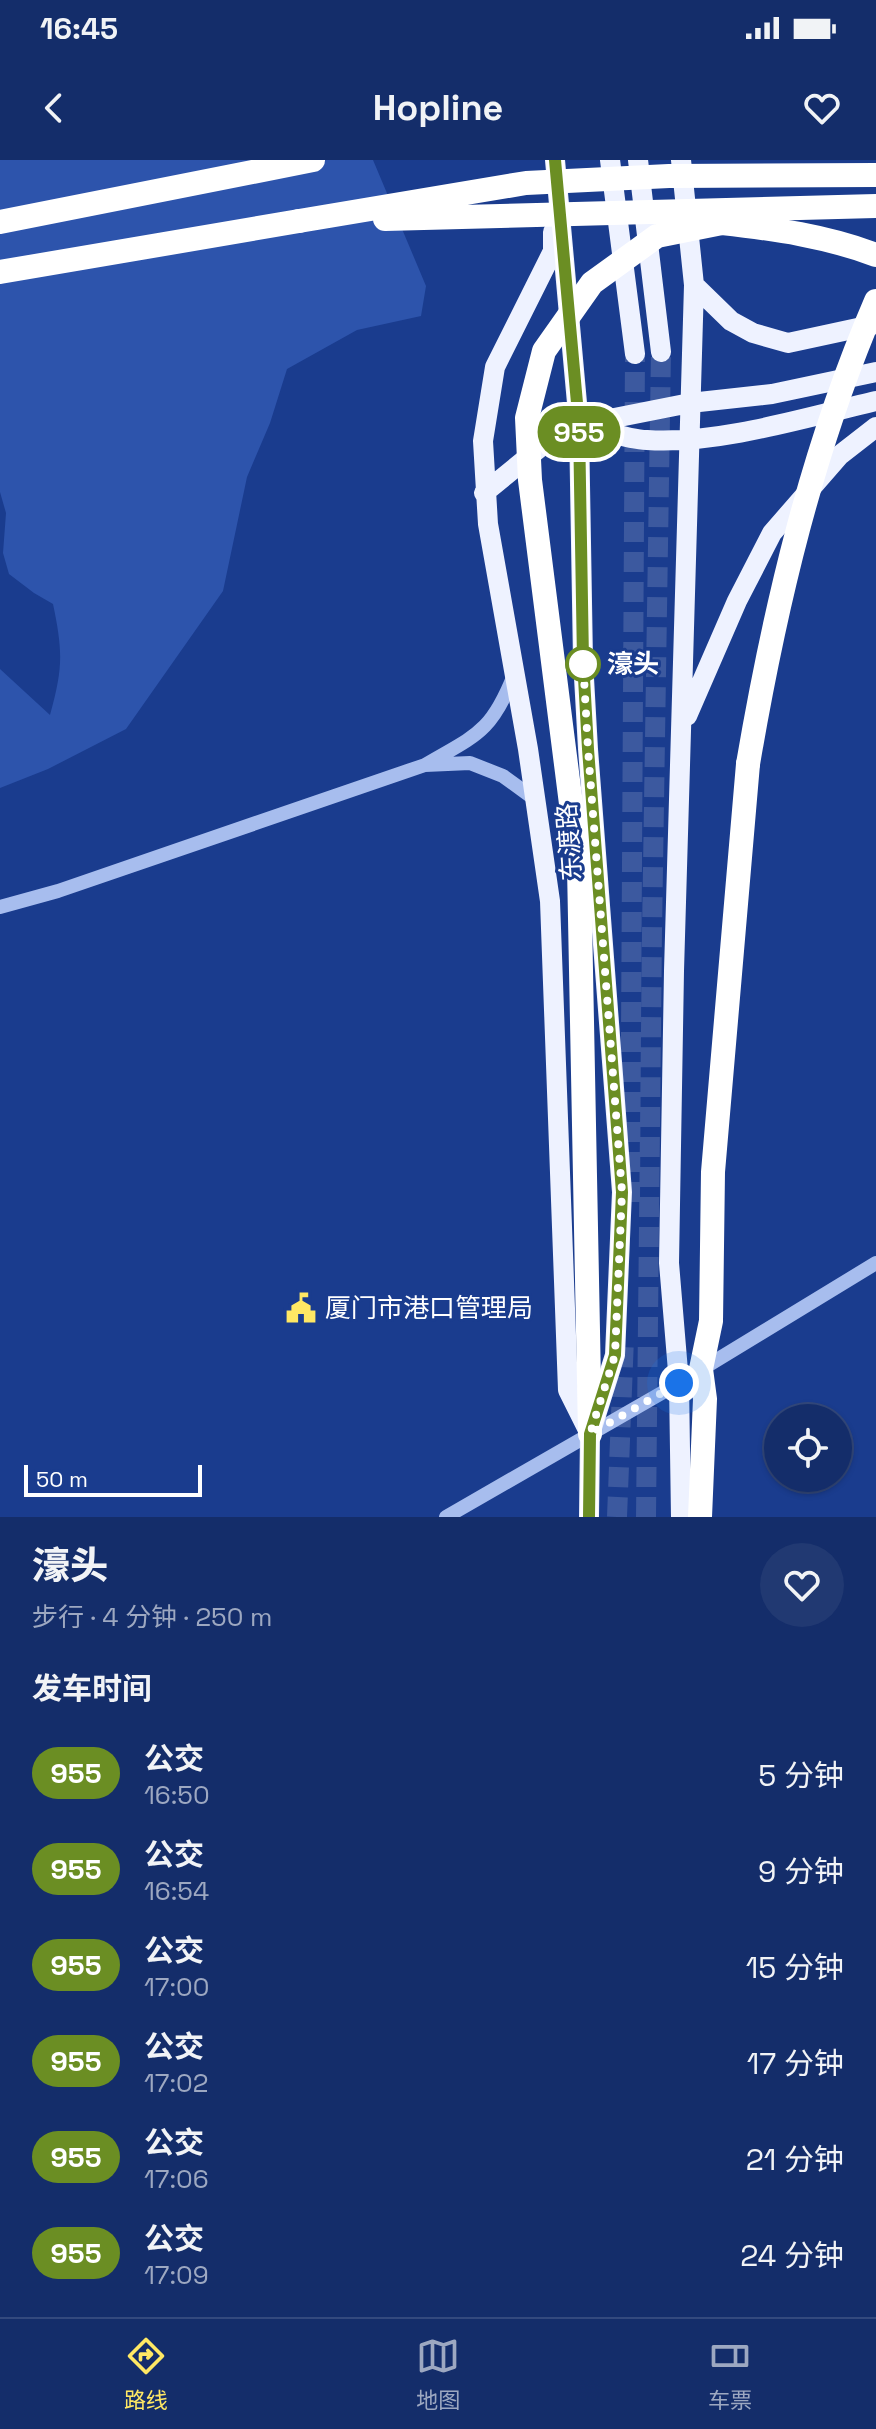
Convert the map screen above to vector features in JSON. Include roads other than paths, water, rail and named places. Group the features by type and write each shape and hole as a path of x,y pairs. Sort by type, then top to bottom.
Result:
{"highway":[{"path":"0,222 313,160"},
{"path":"0,272 526,183 669,176 876,175"},
{"path":"299,221 876,206"},
{"path":"590,1434 579,867 530,480 527,418 544,351 592,283 657,236 722,223 793,231 876,255"},
{"path":"700,1517 705,1399 701,1369 711,1321 713,1172 748,764 768,650 813,474 851,359 876,301"}],"main road":[{"path":"610,160 635,354"},
{"path":"638,160 661,352"},
{"path":"681,160 694,285 669,1263 679,1383 681,1517"},
{"path":"555,164 553,251 495,367 483,441 484,493 550,901 568,1390 590,1434"},
{"name":"东渡路","path":"555,164 579,425 583,660 622,1192 615,1355 590,1434 589,1517"},
{"path":"694,285 731,321 753,333 788,343 876,324"},
{"path":"484,493 543,445 579,425 690,403 772,394 876,372"},
{"path":"579,425 645,440 688,440 770,426 876,401"},
{"path":"682,727 737,601 772,533 840,455 876,427"}],"street":[{"path":"0,907 58,891 425,765 482,731 501,707 514,675"},
{"path":"425,765 470,763 503,776 536,800"},
{"path":"446,1517 679,1383 876,1263"}],"tunnel":[{"path":"646,1517 661,352"},
{"path":"630,1202 635,354"},
{"path":"617,1517 624,1338"}],"place":[{"name":"濠头","path":"583,664"},
{"name":"厦门市港口管理局","path":"301,1308"}]}
